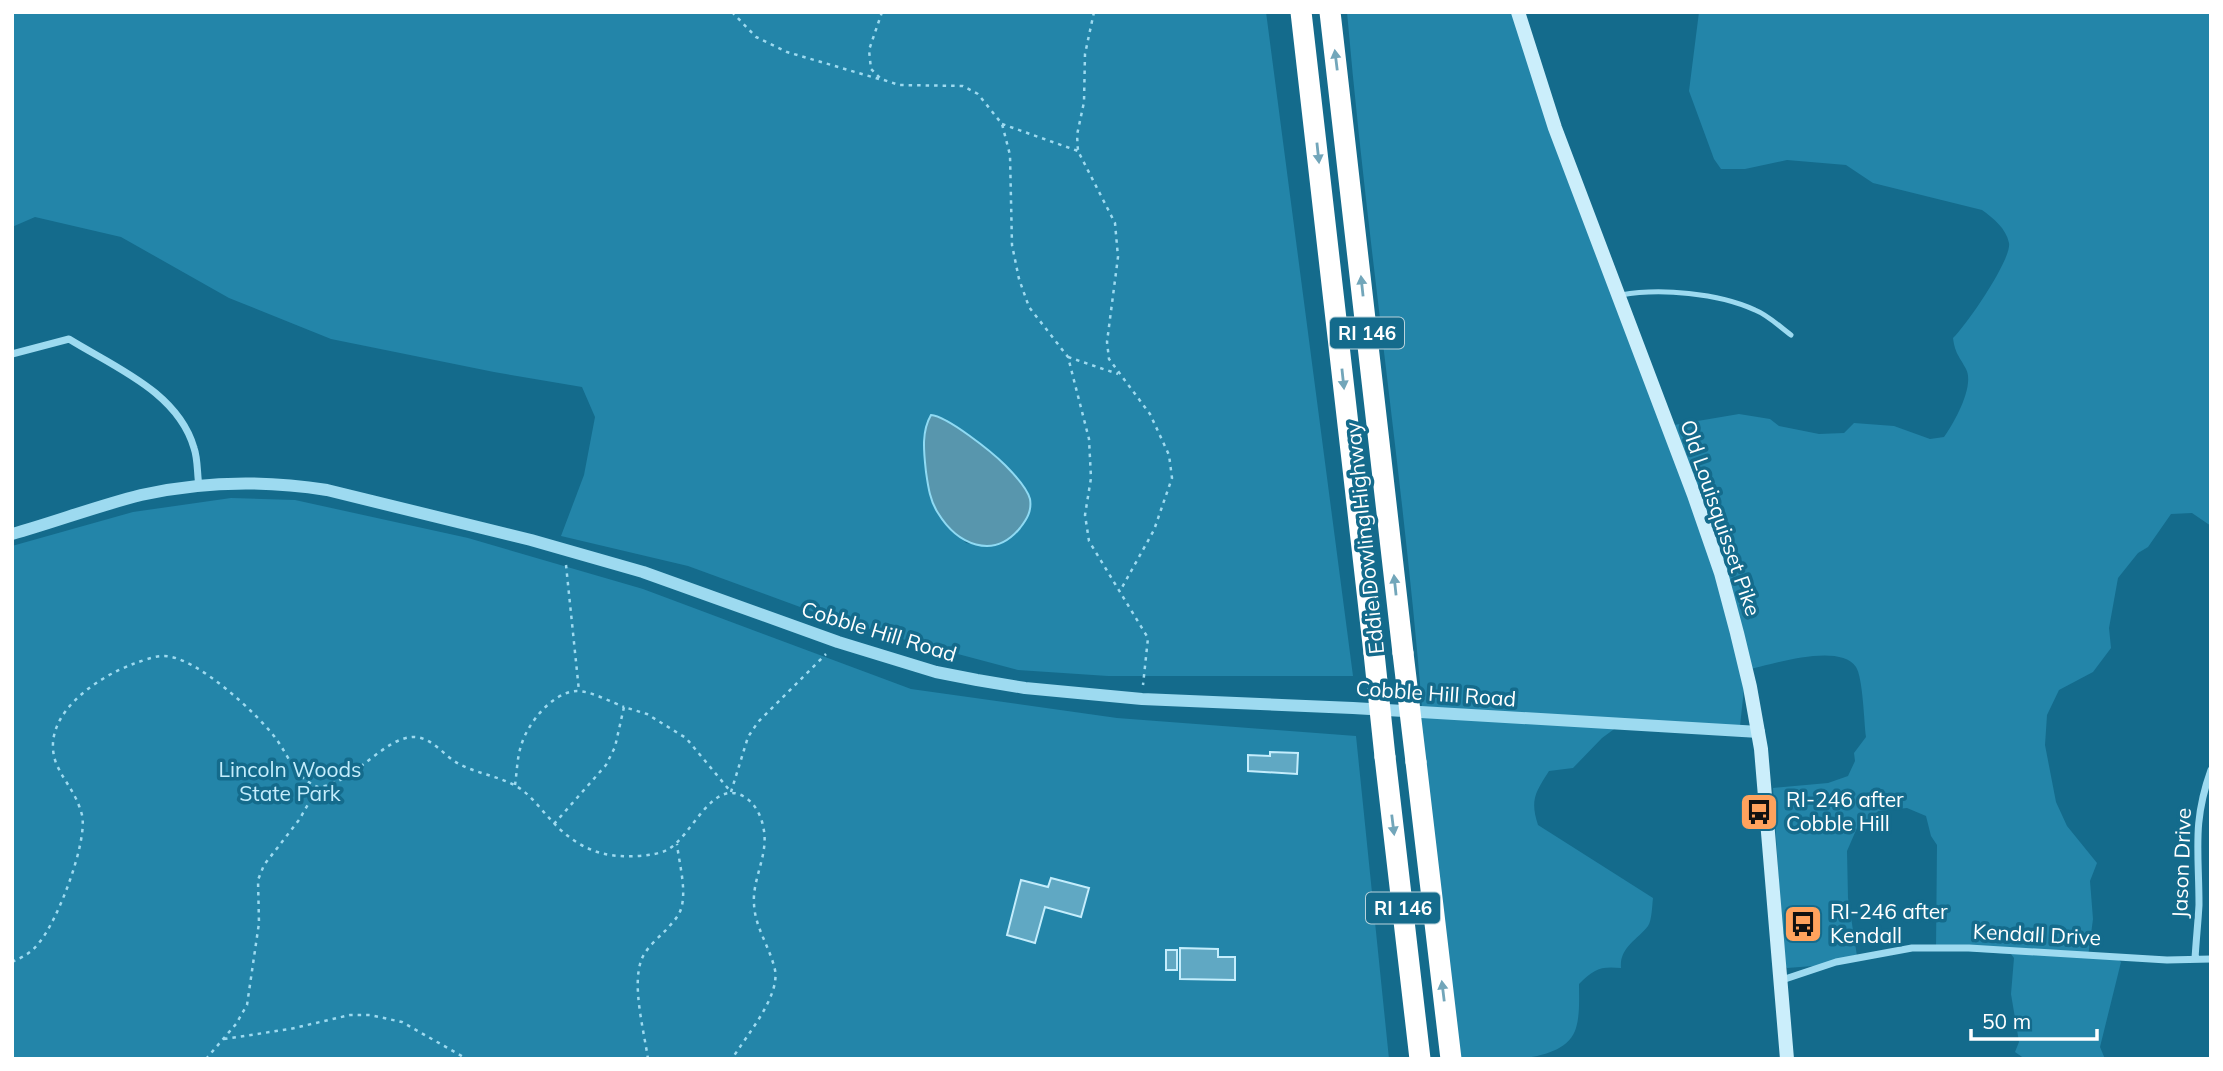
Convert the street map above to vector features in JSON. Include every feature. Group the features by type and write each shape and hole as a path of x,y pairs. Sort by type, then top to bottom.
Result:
{"highway":[{"name":"Eddie Dowling Highway","path":"1301,12 1420,1059"},
{"name":"Eddie Dowling Highway","path":"1330,12 1451,1059"}],"main road":[{"name":"Old Louisquisset Pike","path":"1518,12 1555,128 1721,573 1759,732 1787,1059"}],"street":[{"path":"12,354 69,339 156,392 180,416 195,448 199,486"},
{"name":"Cobble Hill Road","path":"12,534 140,496 224,483 259,482 327,490 564,550 643,572 838,642 936,672 1025,688 1142,699 1353,708 1759,732"},
{"name":"Jason Drive","path":"2195,959 2199,904 2197,828 2202,795 2211,770"},
{"name":"Kendall Drive","path":"1782,980 1836,962 1912,948 2211,959"}],"lane":[{"path":"1618,295 1641,291 1725,299 1757,310 1791,335"}],"path":[{"path":"732,12 756,37 787,52 899,85 963,86 978,94 1002,124 1010,155 1012,245 1019,279 1029,307 1068,357 1089,439 1091,478 1085,515 1089,541 1148,638 1142,699"},
{"path":"881,79 872,69 869,50 882,12"},
{"path":"1094,12 1085,54 1084,102 1077,135 1078,151 1115,223 1118,257 1107,342 1109,359 1150,414 1169,455 1172,478 1154,530 1119,590"},
{"path":"1002,124 1078,151"},
{"path":"1068,357 1120,374"},
{"path":"564,550 579,691"},
{"path":"731,792 748,737 758,722 838,642"},
{"path":"12,962 27,955 34,948 50,924 72,873 81,838 83,818 76,795 56,763 52,740 65,711 94,683 113,671 148,659 164,656 178,659 207,673 259,720 275,738 300,776 318,787 338,782 398,741 419,737 432,742 446,756 461,765 515,785 532,799 554,824 583,847 613,856 665,851 677,844 715,798 731,792"},
{"path":"515,785 520,748 531,725 562,694 579,691 647,714 687,738 731,792 743,796 753,804 764,827 765,846 754,892 754,906 775,970 771,997 732,1059"},
{"path":"554,824 606,765 615,747 624,707"},
{"path":"206,1059 236,1024 247,1004 259,923 258,880 264,865 299,820 318,787"},
{"path":"648,1059 639,999 639,972 641,960 648,948 677,918 681,909 677,844"},
{"path":"224,1039 290,1029 350,1015 370,1015 402,1022 467,1059"}],"green space":[{"path":"12,12 1266,12 1353,676 1108,676 1018,670 811,611 688,566 561,536 584,475 595,417 582,387 331,339 229,298 121,237 35,217 12,227","holes":["931,415 946,419 989,450 1030,512 1013,536 1001,544 986,546 966,543 938,514 931,499 927,479 925,432"]},
{"path":"1347,12 1519,12 1668,426 1739,414 1770,419 1779,426 1819,434 1844,433 1854,423 1894,426 1930,439 1944,437 1966,394 1968,376 1956,352 1953,338 1977,307 2003,263 2009,243 2005,233 1995,220 1982,210 1873,183 1846,165 1787,160 1745,169 1721,169 1714,159 1689,91 1699,12 2211,12 2211,526 2192,513 2171,514 2148,547 2138,553 2118,578 2109,628 2111,648 2093,672 2059,690 2047,715 2045,745 2056,802 2067,826 2097,863 2090,881 2093,919 2088,957 2118,959 2121,962 2100,1047 2105,1059 2025,1059 2015,1052 2019,1042 2011,994 2014,958 2011,954 1936,949 1937,845 1931,836 1926,816 1907,808 1878,811 1869,823 1857,828 1847,851 1848,898 1857,956 1826,965 1787,968 1784,964 1773,788 1828,783 1848,776 1855,761 1854,753 1866,737 1862,690 1856,667 1835,656 1820,656 1787,660 1746,670 1740,726 1617,727 1602,738 1573,768 1549,771 1535,797 1534,809 1538,825 1653,898 1649,923 1626,950 1621,968 1598,970 1579,984 1576,1028 1568,1041 1556,1050 1501,1060 1451,1059 1411,719 1422,707 1414,620 1364,186"},
{"name":"Lincoln Woods State Park","path":"231,498 295,500 468,538 643,589 911,689 1117,718 1356,736 1389,1059 12,1059 12,546 133,512"}],"shaded area":[{"path":"931,415 947,421 980,444 1016,476 1026,490 1030,499 1028,515 1010,538 987,546 976,544 955,533 938,513 930,493 925,457 924,435"}],"building":[{"path":"1270,752 1298,753 1297,774 1248,771 1248,755 1270,756"},
{"path":"1051,878 1089,888 1081,917 1045,907 1035,943 1007,935 1021,880 1048,887"},
{"path":"1180,948 1218,949 1218,957 1235,957 1235,980 1180,979"},
{"path":"1166,950 1177,950 1177,970 1166,970"}],"place":[{"name":"RI-246 after Cobble Hill","path":"1759,812"},
{"name":"RI-246 after Kendall","path":"1803,924"}]}
